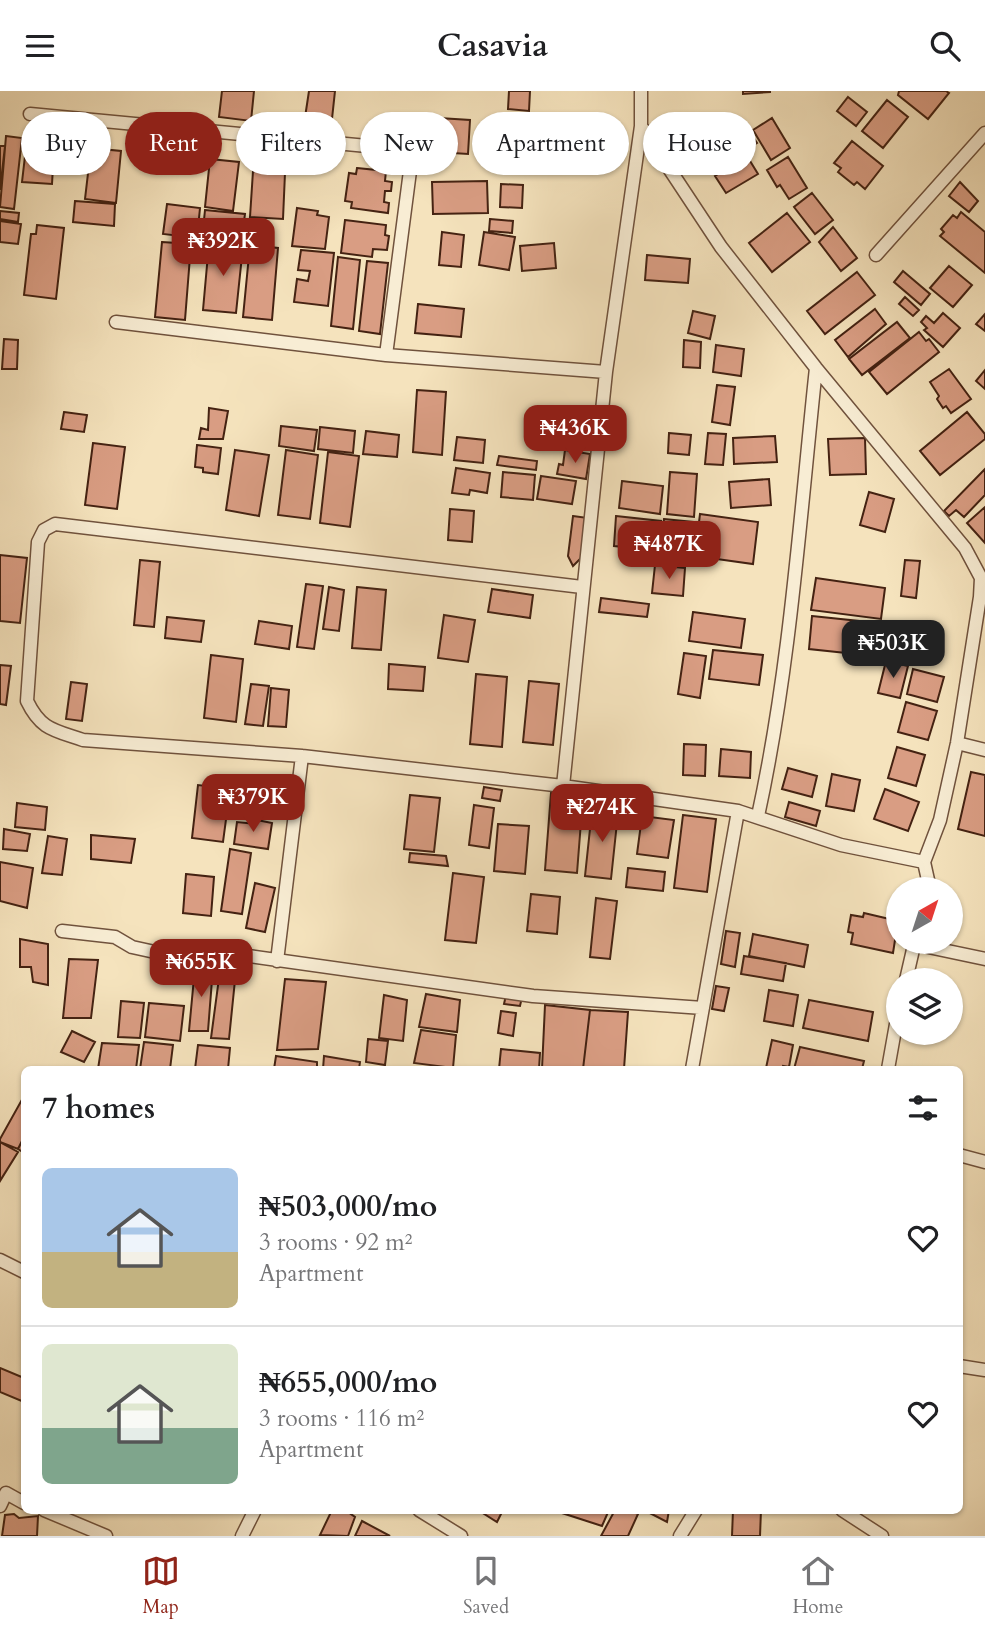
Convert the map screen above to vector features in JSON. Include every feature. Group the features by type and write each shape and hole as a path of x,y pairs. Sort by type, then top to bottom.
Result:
{"street":[{"path":"563,786 606,372 641,126 641,91"},
{"path":"111,122 368,146 394,150 406,157 410,171 386,355"},
{"path":"641,126 721,247 816,368 965,548 981,578 981,597 957,743 940,820 924,862 927,877"},
{"path":"876,255 985,133"},
{"path":"116,322 386,355 606,372"},
{"path":"758,816 772,750 782,681 816,368"},
{"path":"582,587 55,524 44,530 38,543 27,701 36,720 54,730 83,740 302,755 563,786 738,811 841,845 924,862"},
{"path":"957,743 985,750"},
{"path":"277,961 302,755"},
{"path":"693,1066 738,811"},
{"path":"62,931 115,937 132,947 173,956 199,949 533,996 704,1008"},
{"path":"963,954 985,959"},
{"path":"889,1066 892,1045"},
{"path":"963,1156 985,1162"},
{"path":"0,1260 21,1270"},
{"path":"963,1367 985,1370"},
{"path":"0,1506 3,1491 21,1501"},
{"path":"54,1514 106,1536"},
{"path":"242,1536 254,1514"},
{"path":"425,1514 460,1536"},
{"path":"680,1536 693,1514"},
{"path":"848,1514 882,1536"}],"building":[{"path":"222,91 254,91 252,112 236,112 236,119 222,117 222,112 220,112"},
{"path":"309,91 335,91 333,112 306,112"},
{"path":"509,91 530,91 529,111 508,109"},
{"path":"743,91 770,91 770,92 743,94"},
{"path":"899,91 949,93 928,119 898,95"},
{"path":"848,97 867,112 856,126 837,111"},
{"path":"887,100 908,117 883,148 862,131"},
{"path":"772,118 790,148 771,160 756,135 756,128"},
{"path":"458,119 470,120 468,154 458,153"},
{"path":"6,136 21,138 14,209 0,207"},
{"path":"852,141 883,166 865,189 857,182 854,185 838,172 841,168 834,163"},
{"path":"0,146 5,146 0,190"},
{"path":"111,150 121,151 116,203 85,199 88,175 111,175"},
{"path":"788,157 807,188 789,199 780,185 777,187 767,170"},
{"path":"222,160 236,162 237,175 233,211 205,207 208,175 222,175"},
{"path":"357,168 360,168 360,175 386,175 385,181 392,182 391,191 385,191 384,202 389,203 388,213 351,208 352,202 345,201 349,173 356,174"},
{"path":"756,171 758,174 726,193 715,176 756,175"},
{"path":"23,175 53,175 52,184 22,182"},
{"path":"253,175 285,175 283,219 250,217"},
{"path":"487,181 488,213 433,214 432,182"},
{"path":"960,182 978,201 969,212 949,196"},
{"path":"501,184 523,185 522,208 500,207"},
{"path":"812,193 833,220 815,234 794,207"},
{"path":"75,201 115,204 114,226 73,222"},
{"path":"167,204 200,208 197,238 163,234"},
{"path":"297,208 318,211 317,215 329,217 325,249 292,246"},
{"path":"205,210 245,214 241,244 202,240"},
{"path":"0,211 19,213 18,222 0,219"},
{"path":"961,212 985,232 985,273 940,236 944,232 941,229 953,215 957,218"},
{"path":"787,213 810,242 772,272 749,243"},
{"path":"490,219 513,221 512,233 489,231"},
{"path":"345,220 386,225 385,235 389,236 387,250 373,249 372,257 341,253"},
{"path":"0,221 21,224 18,244 0,242"},
{"path":"37,225 64,228 56,299 24,295 31,234 36,234"},
{"path":"833,227 857,258 841,271 819,242"},
{"path":"442,232 464,235 461,267 439,265"},
{"path":"484,232 515,237 509,270 479,265"},
{"path":"162,242 191,244 185,320 155,317"},
{"path":"209,243 243,246 236,313 203,310"},
{"path":"554,243 556,268 522,271 520,246"},
{"path":"250,245 278,248 272,320 243,317"},
{"path":"301,250 334,253 328,306 294,302 297,279 308,281 310,271 298,270"},
{"path":"647,255 690,259 688,283 645,280"},
{"path":"338,257 360,260 353,329 331,326"},
{"path":"367,261 388,263 380,334 359,331"},
{"path":"949,266 972,285 953,307 930,288"},
{"path":"903,271 930,294 921,305 894,282"},
{"path":"857,272 875,295 825,334 807,311"},
{"path":"905,297 919,310 913,316 899,304"},
{"path":"418,304 464,309 461,337 415,333"},
{"path":"875,309 886,324 848,357 835,340"},
{"path":"693,311 715,316 710,339 688,333"},
{"path":"943,313 960,328 943,347 924,330 927,328 921,322 926,316 934,323"},
{"path":"985,314 985,331 976,324"},
{"path":"897,322 910,338 862,375 849,359"},
{"path":"919,332 926,341 929,339 939,352 887,394 869,372"},
{"path":"4,339 18,340 17,369 2,369"},
{"path":"684,340 701,342 700,368 683,367"},
{"path":"716,345 744,349 741,376 713,372"},
{"path":"949,369 971,399 951,413 946,406 943,408 930,382"},
{"path":"985,370 985,389 976,381"},
{"path":"717,385 735,387 730,425 712,422"},
{"path":"417,390 446,392 442,455 413,452"},
{"path":"209,408 228,411 223,439 199,439 201,428 208,430"},
{"path":"64,412 87,415 84,432 61,429"},
{"path":"967,412 985,434 985,439 940,475 920,451"},
{"path":"281,426 317,430 314,451 279,446"},
{"path":"320,427 355,431 353,453 318,449"},
{"path":"366,431 399,435 397,457 363,454"},
{"path":"669,433 691,435 689,455 668,453"},
{"path":"708,433 726,434 723,465 705,464"},
{"path":"775,436 777,462 734,464 733,438"},
{"path":"457,437 485,440 483,463 454,460"},
{"path":"865,438 866,474 830,475 828,439"},
{"path":"93,443 125,447 117,509 85,505"},
{"path":"197,445 221,448 218,474 203,472 203,468 195,467"},
{"path":"235,450 269,455 259,516 226,510"},
{"path":"286,450 318,455 310,519 278,515"},
{"path":"565,450 590,454 586,479 557,474 559,464 563,465"},
{"path":"328,452 359,456 350,527 320,523"},
{"path":"499,456 537,461 536,470 497,465"},
{"path":"456,468 490,473 487,493 470,490 469,495 452,493"},
{"path":"985,469 985,495 964,517 956,510 949,516 944,511"},
{"path":"503,472 535,475 533,500 501,497"},
{"path":"670,472 697,474 694,517 667,514"},
{"path":"541,476 576,481 572,504 537,499"},
{"path":"769,479 771,505 731,508 729,482"},
{"path":"622,481 663,486 660,514 619,508"},
{"path":"869,492 894,499 885,532 860,525"},
{"path":"985,507 985,543 967,523"},
{"path":"450,509 474,511 472,542 448,540"},
{"path":"700,514 758,522 753,564 695,556"},
{"path":"573,516 588,518 582,557 573,566 568,556"},
{"path":"616,516 661,521 658,550 614,546"},
{"path":"664,519 693,522 690,560 661,557"},
{"path":"0,555 27,558 20,623 0,621"},
{"path":"140,560 160,562 154,627 134,625"},
{"path":"905,560 920,561 916,598 901,596"},
{"path":"655,565 685,568 683,596 652,593"},
{"path":"816,578 885,588 881,619 811,610"},
{"path":"306,584 323,586 314,649 297,647"},
{"path":"329,587 344,590 339,631 323,629"},
{"path":"357,587 386,590 381,650 352,648"},
{"path":"492,589 533,595 530,618 488,612"},
{"path":"601,598 649,604 647,617 599,612"},
{"path":"693,612 745,619 741,648 689,641"},
{"path":"444,615 475,620 468,662 438,658"},
{"path":"812,616 878,623 874,656 809,649"},
{"path":"167,617 204,621 201,642 165,638"},
{"path":"259,621 292,626 289,649 255,644"},
{"path":"713,650 763,655 759,685 709,679"},
{"path":"684,653 706,656 700,698 678,694"},
{"path":"211,655 243,659 236,722 204,718"},
{"path":"886,661 908,666 900,698 878,693"},
{"path":"389,664 425,667 423,691 388,689"},
{"path":"0,665 11,666 6,705 0,704"},
{"path":"913,669 944,677 937,702 907,694"},
{"path":"476,674 507,677 502,747 470,744"},
{"path":"529,681 559,684 553,745 523,742"},
{"path":"71,682 87,684 82,721 66,719"},
{"path":"251,684 269,686 263,726 245,724"},
{"path":"271,688 289,690 286,727 268,726"},
{"path":"906,702 937,711 928,740 898,732"},
{"path":"684,744 706,745 705,776 683,775"},
{"path":"897,747 925,755 916,786 888,778"},
{"path":"721,749 751,752 750,778 719,776"},
{"path":"788,768 817,776 812,797 782,789"},
{"path":"971,772 985,775 985,836 958,829"},
{"path":"832,774 860,780 854,811 826,806"},
{"path":"215,780 231,782 223,842 192,838 198,785 214,787"},
{"path":"484,787 502,790 500,801 482,798"},
{"path":"885,789 919,802 908,831 874,819"},
{"path":"551,793 583,796 577,873 545,870"},
{"path":"410,795 440,798 434,852 404,849"},
{"path":"789,802 820,811 816,826 785,817"},
{"path":"17,803 47,807 45,830 15,827"},
{"path":"474,805 494,808 489,848 469,845"},
{"path":"592,810 618,813 611,879 585,876"},
{"path":"683,815 716,819 707,892 674,888"},
{"path":"642,816 674,820 668,858 637,854"},
{"path":"257,820 272,823 268,849 234,844 237,822 256,824"},
{"path":"498,824 529,826 525,874 494,871"},
{"path":"4,829 30,834 27,851 3,849"},
{"path":"91,835 135,839 131,863 91,859"},
{"path":"48,836 67,839 62,875 42,873"},
{"path":"230,849 251,853 242,914 221,911"},
{"path":"410,853 446,856 448,866 409,862"},
{"path":"0,862 33,868 27,908 0,901"},
{"path":"628,868 665,872 663,891 626,887"},
{"path":"453,873 484,877 476,943 445,940"},
{"path":"186,874 214,877 211,916 183,913"},
{"path":"255,883 275,888 265,932 246,928"},
{"path":"531,894 560,897 557,934 527,931"},
{"path":"596,898 617,901 610,959 590,957"},
{"path":"864,913 886,918 886,952 851,944 853,933 848,932 851,915 863,917"},
{"path":"726,931 740,933 735,967 721,964"},
{"path":"753,934 808,945 804,967 749,956"},
{"path":"20,939 48,944 48,985 33,982 31,967 20,967"},
{"path":"744,956 786,963 783,981 741,974"},
{"path":"69,959 98,960 91,1018 63,1018"},
{"path":"195,967 213,967 208,1031 189,1031"},
{"path":"219,978 235,980 229,1039 211,1038"},
{"path":"285,979 326,982 318,1049 277,1050"},
{"path":"716,986 729,988 724,1011 712,1009"},
{"path":"769,990 798,995 793,1026 764,1021"},
{"path":"426,994 460,1000 457,1032 419,1027"},
{"path":"384,995 407,1000 403,1041 379,1038"},
{"path":"506,995 522,997 520,1006 504,1004"},
{"path":"809,1000 873,1012 868,1041 803,1028"},
{"path":"121,1001 144,1003 140,1038 118,1037"},
{"path":"149,1003 184,1006 180,1041 145,1037"},
{"path":"545,1005 590,1010 583,1066 542,1066"},
{"path":"590,1010 628,1012 624,1066 583,1066"},
{"path":"501,1011 516,1013 513,1036 498,1033"},
{"path":"421,1030 456,1035 453,1066 414,1063"},
{"path":"72,1031 95,1042 84,1062 61,1052"},
{"path":"368,1039 388,1041 385,1065 366,1062"},
{"path":"772,1040 793,1045 789,1066 766,1066"},
{"path":"144,1042 173,1045 170,1066 140,1066"},
{"path":"102,1043 139,1045 136,1066 98,1066"},
{"path":"198,1045 230,1048 228,1066 195,1066"},
{"path":"800,1047 864,1061 863,1066 795,1066"},
{"path":"501,1049 540,1053 539,1066 499,1066"},
{"path":"276,1056 317,1062 317,1066 274,1066"},
{"path":"324,1056 360,1062 359,1066 323,1066"},
{"path":"21,1101 21,1143 18,1149 0,1142"},
{"path":"0,1142 18,1152 0,1181"},
{"path":"0,1368 21,1377 21,1401 0,1392"},
{"path":"14,1514 19,1518 38,1516 37,1536 2,1536 5,1515"},
{"path":"330,1514 351,1514 355,1517 348,1536 320,1535"},
{"path":"484,1514 501,1514 497,1522"},
{"path":"565,1514 607,1514 602,1526"},
{"path":"613,1514 638,1514 628,1536 601,1536"},
{"path":"652,1514 668,1514 667,1522"},
{"path":"733,1514 761,1514 760,1536 732,1536"},
{"path":"362,1521 390,1536 355,1536"}]}
